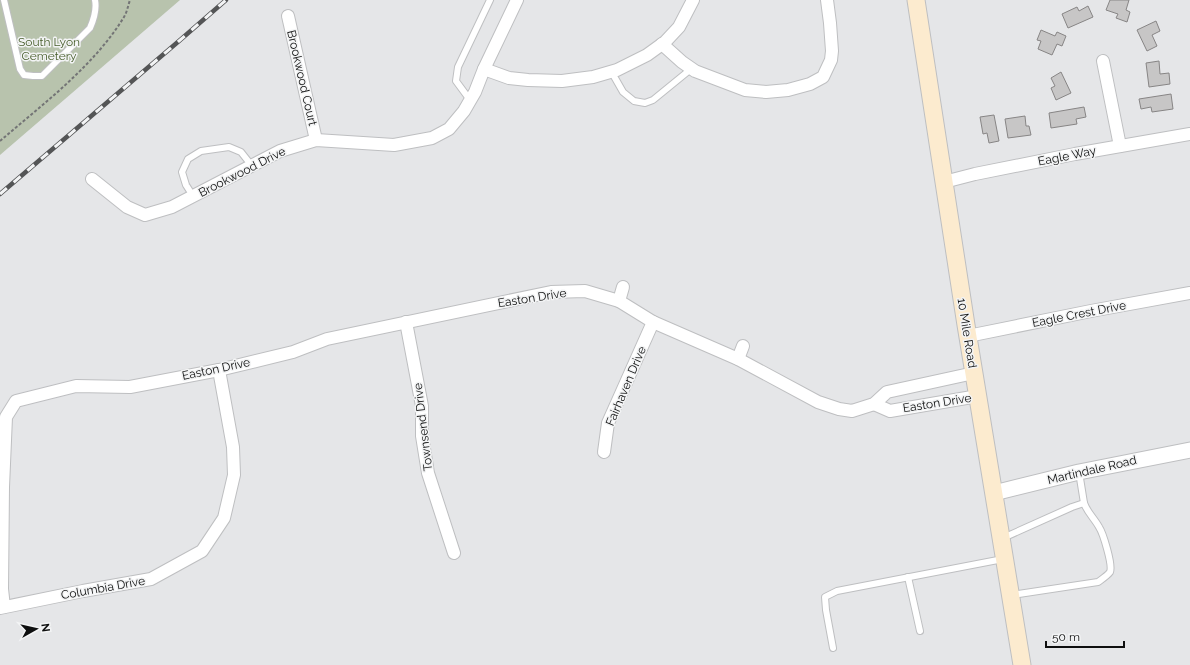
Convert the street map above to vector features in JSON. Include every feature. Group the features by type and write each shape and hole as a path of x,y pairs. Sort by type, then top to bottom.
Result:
{"main road":[{"name":"10 Mile Road","path":"916,0 968,336 1022,665"}],"street":[{"name":"Brookwood Drive","path":"92,178 127,207 145,215 172,208 280,151 316,140 394,145 432,138 450,129 464,111 475,92 484,69 517,0"},
{"path":"484,69 509,78 528,80 562,81 593,77 611,71 647,55 662,44 679,28 693,0"},
{"path":"662,44 691,69 720,81 745,90 766,92 788,90 810,84 822,77 831,60 832,51 827,0"},
{"name":"Brookwood Court","path":"288,16 316,140"},
{"path":"1103,61 1120,146"},
{"name":"Eagle Way","path":"944,182 975,174 1190,134"},
{"path":"619,301 623,287"},
{"name":"Easton Drive","path":"2,608 3,487 6,418 16,401 76,386 130,387 219,370 293,352 327,339 406,322 551,292 586,291 619,301 653,322 738,359 818,402 839,409 852,411 874,404 887,392 974,373"},
{"name":"Eagle Crest Drive","path":"968,336 1083,312 1190,293"},
{"name":"Townsend Drive","path":"406,322 422,406 422,436 428,473 454,553"},
{"name":"Fairhaven Drive","path":"604,452 608,423 653,322"},
{"path":"738,359 744,346"},
{"name":"Columbia Drive","path":"2,608 83,591 151,579 202,551 224,518 234,475 233,447 219,370"},
{"name":"Easton Drive","path":"874,404 890,411 978,396"},
{"name":"Martindale Road","path":"994,493 1079,472 1190,450"}],"lane":[{"path":"4,0 20,69 24,75 33,76 42,76 90,28 94,18 95,0"},
{"path":"470,100 456,81 458,67 490,0"},
{"path":"611,71 623,92 634,101 645,103 653,100 691,69"},
{"path":"193,196 186,185 182,172 188,159 201,151 229,146 241,152 252,166"},
{"path":"1010,596 1098,582 1107,576 1111,570 1110,560 1100,528 1084,503 1079,472"},
{"path":"1001,539 1084,503"},
{"path":"833,648 825,596 837,591 1004,559"},
{"path":"908,577 920,631"}],"path":[{"path":"0,141 82,70 112,35 125,16 130,0"}],"green space":[{"name":"South Lyon Cemetery","path":"0,0 180,0 0,155"}],"building":[{"path":"1110,0 1129,0 1126,10 1130,12 1127,22 1116,18 1118,14 1106,10"},
{"path":"1088,6 1093,17 1068,28 1062,14 1077,7 1079,11"},
{"path":"1156,21 1160,31 1152,35 1157,46 1147,51 1137,30"},
{"path":"1041,30 1055,36 1057,32 1066,36 1062,46 1057,44 1052,55 1038,49 1041,41 1037,40"},
{"path":"1159,61 1160,74 1169,73 1170,84 1149,87 1146,63"},
{"path":"1061,72 1071,93 1056,100 1051,88 1055,86 1051,78"},
{"path":"1171,94 1173,109 1152,112 1151,107 1141,109 1139,99"},
{"path":"1084,107 1086,117 1076,119 1077,124 1051,128 1049,113"},
{"path":"994,115 999,141 989,143 987,133 983,134 980,117"},
{"path":"1025,116 1026,126 1029,126 1031,135 1008,138 1005,119"}],"railway":[{"path":"0,194 226,0"}]}
